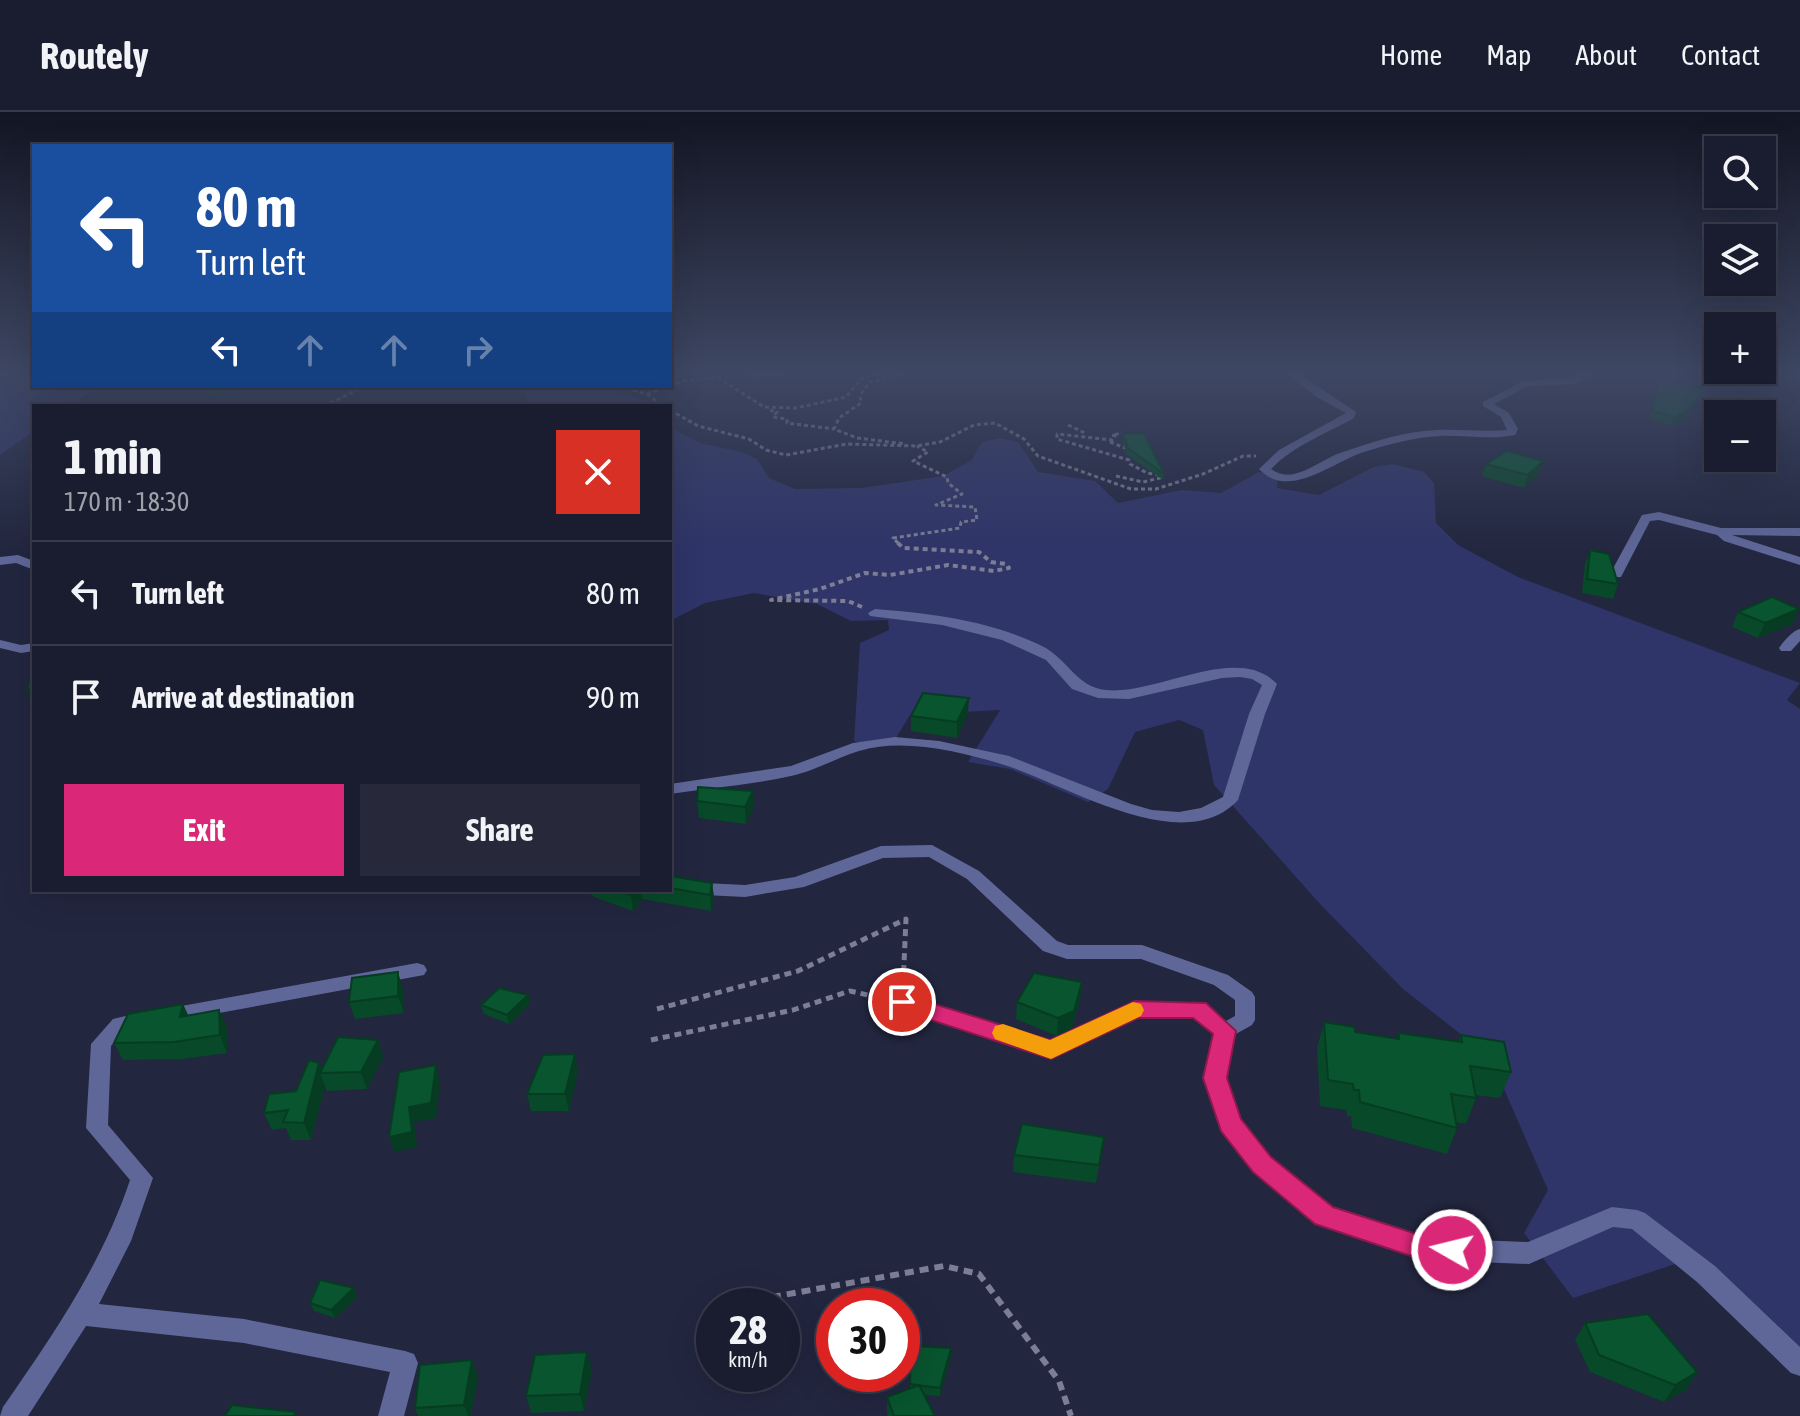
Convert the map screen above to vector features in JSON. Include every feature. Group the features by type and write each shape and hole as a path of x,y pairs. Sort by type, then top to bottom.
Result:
{"street":[{"path":"1324,432 1275,457 1265,469 1270,475 1287,478 1312,474 1335,459 1396,439 1437,433 1487,436 1512,432"},
{"path":"1616,574 1646,518 1659,516 1721,532 1800,532"},
{"path":"1721,532 1728,538 1800,561"},
{"path":"0,561 18,559 32,565"},
{"path":"672,789 809,767 859,746 903,739 1020,764 1082,793 1168,818 1201,817 1230,800 1257,714 1270,684 1260,675 1242,672 1129,695 1098,694 1072,682 1055,660 1009,637 925,617 875,613"},
{"path":"1786,648 1800,633"},
{"path":"0,644 21,649 32,647"},
{"path":"672,882 704,889 745,891 798,883 881,852 932,851 973,875 1050,946 1067,952 1142,952 1221,980 1245,997 1245,1020 1225,1031 1215,1078 1230,1124 1262,1164 1324,1215 1426,1249 1529,1253 1612,1217 1637,1220 1706,1274 1800,1364"},
{"path":"12,1416 81,1314 134,1206 142,1178 97,1128 101,1044 120,1024 417,970"},
{"path":"902,1002 1051,1050 1135,1009 1198,1009 1225,1031"},
{"path":"81,1314 244,1331 405,1363 391,1416"}],"path":[{"path":"721,432 749,439 766,450 786,455 819,452 847,444 914,446 940,442 960,432"},
{"path":"841,432 857,438 914,446 928,452 913,461 947,477 948,483 962,494 936,505 975,507 977,520 961,522 960,528 913,539 893,538 903,548 979,552 991,562 1006,564 1009,568 994,571 948,565 890,575 865,573 820,589 771,600 848,601 875,613"},
{"path":"1011,432 1024,439 1038,456 1131,489 1156,489 1203,474 1243,456 1275,457"},
{"path":"1080,432 1137,450"},
{"path":"1116,476 1143,482 1160,478 1160,475 1147,473 1130,464 1129,460 1057,439 1057,434 1112,440 1115,436 1112,435 1122,433"},
{"path":"651,1040 793,1010 850,991 902,1002 906,919 798,971 657,1009"},
{"path":"800,1292 944,1266 979,1274 1059,1381 1071,1416"}],"shaded area":[{"path":"0,432 32,432 32,432 0,455"},
{"path":"672,432 679,432 703,444 742,452 757,459 769,478 795,489 862,488 943,476 972,460 982,442 999,438 1018,442 1038,472 1095,481 1118,503 1182,490 1221,493 1259,472 1278,475 1277,488 1319,495 1374,467 1393,464 1424,472 1434,483 1436,523 1458,545 1518,577 1800,683 1787,700 1800,709 1800,1352 1696,1257 1573,1298 1524,1233 1548,1190 1490,1057 1403,989 1320,904 1214,785 1203,730 1179,720 1135,732 1108,789 1088,802 1010,769 968,762 1000,710 910,715 893,743 874,748 854,741 860,643 889,630 888,620 851,621 817,604 754,593 705,603 672,620"}],"building":[{"path":"1144,433 1164,474 1128,448 1123,434"},
{"path":"1507,451 1543,461 1528,475 1486,464"},
{"path":"1590,550 1609,554 1618,584 1587,579"},
{"path":"1772,597 1799,609 1765,623 1738,612"},
{"path":"32,682 32,723 28,683"},
{"path":"923,693 969,698 957,722 911,716"},
{"path":"698,787 753,791 745,807 697,801"},
{"path":"672,876 712,883 710,895 672,888"},
{"path":"398,972 398,996 349,1002 352,978"},
{"path":"1034,973 1082,982 1074,1011 1058,1018 1017,1002"},
{"path":"499,988 528,995 507,1015 481,1005"},
{"path":"183,1004 180,1017 219,1010 220,1035 174,1042 114,1043 128,1014"},
{"path":"1324,1022 1355,1027 1355,1032 1399,1039 1399,1033 1462,1042 1461,1035 1504,1042 1511,1072 1470,1066 1476,1098 1451,1094 1457,1128 1360,1102 1359,1090 1354,1090 1353,1084 1328,1080"},
{"path":"338,1037 378,1040 361,1072 320,1073"},
{"path":"575,1054 565,1094 527,1094 543,1055"},
{"path":"309,1060 319,1063 304,1123 283,1122 288,1110 264,1113 269,1094 296,1091"},
{"path":"436,1065 431,1103 409,1107 412,1132 389,1137 399,1072"},
{"path":"1022,1124 1104,1137 1099,1165 1014,1155"},
{"path":"320,1280 354,1288 331,1310 310,1303"},
{"path":"1648,1314 1697,1372 1675,1385 1599,1355 1585,1323"},
{"path":"920,1346 951,1348 940,1388 920,1385"},
{"path":"587,1352 580,1394 526,1396 535,1355"},
{"path":"472,1360 464,1405 415,1408 420,1365"},
{"path":"920,1387 935,1416 894,1416 887,1397 900,1392 920,1392"},
{"path":"232,1405 296,1412 294,1416 225,1416"}],"slow traffic":[{"path":"1003,1033 1051,1050 1133,1010"}],"route":[{"path":"902,1002 1051,1050 1135,1009 1198,1009 1225,1031 1215,1078 1230,1124 1262,1164 1324,1215 1426,1249 1452,1250"}]}
